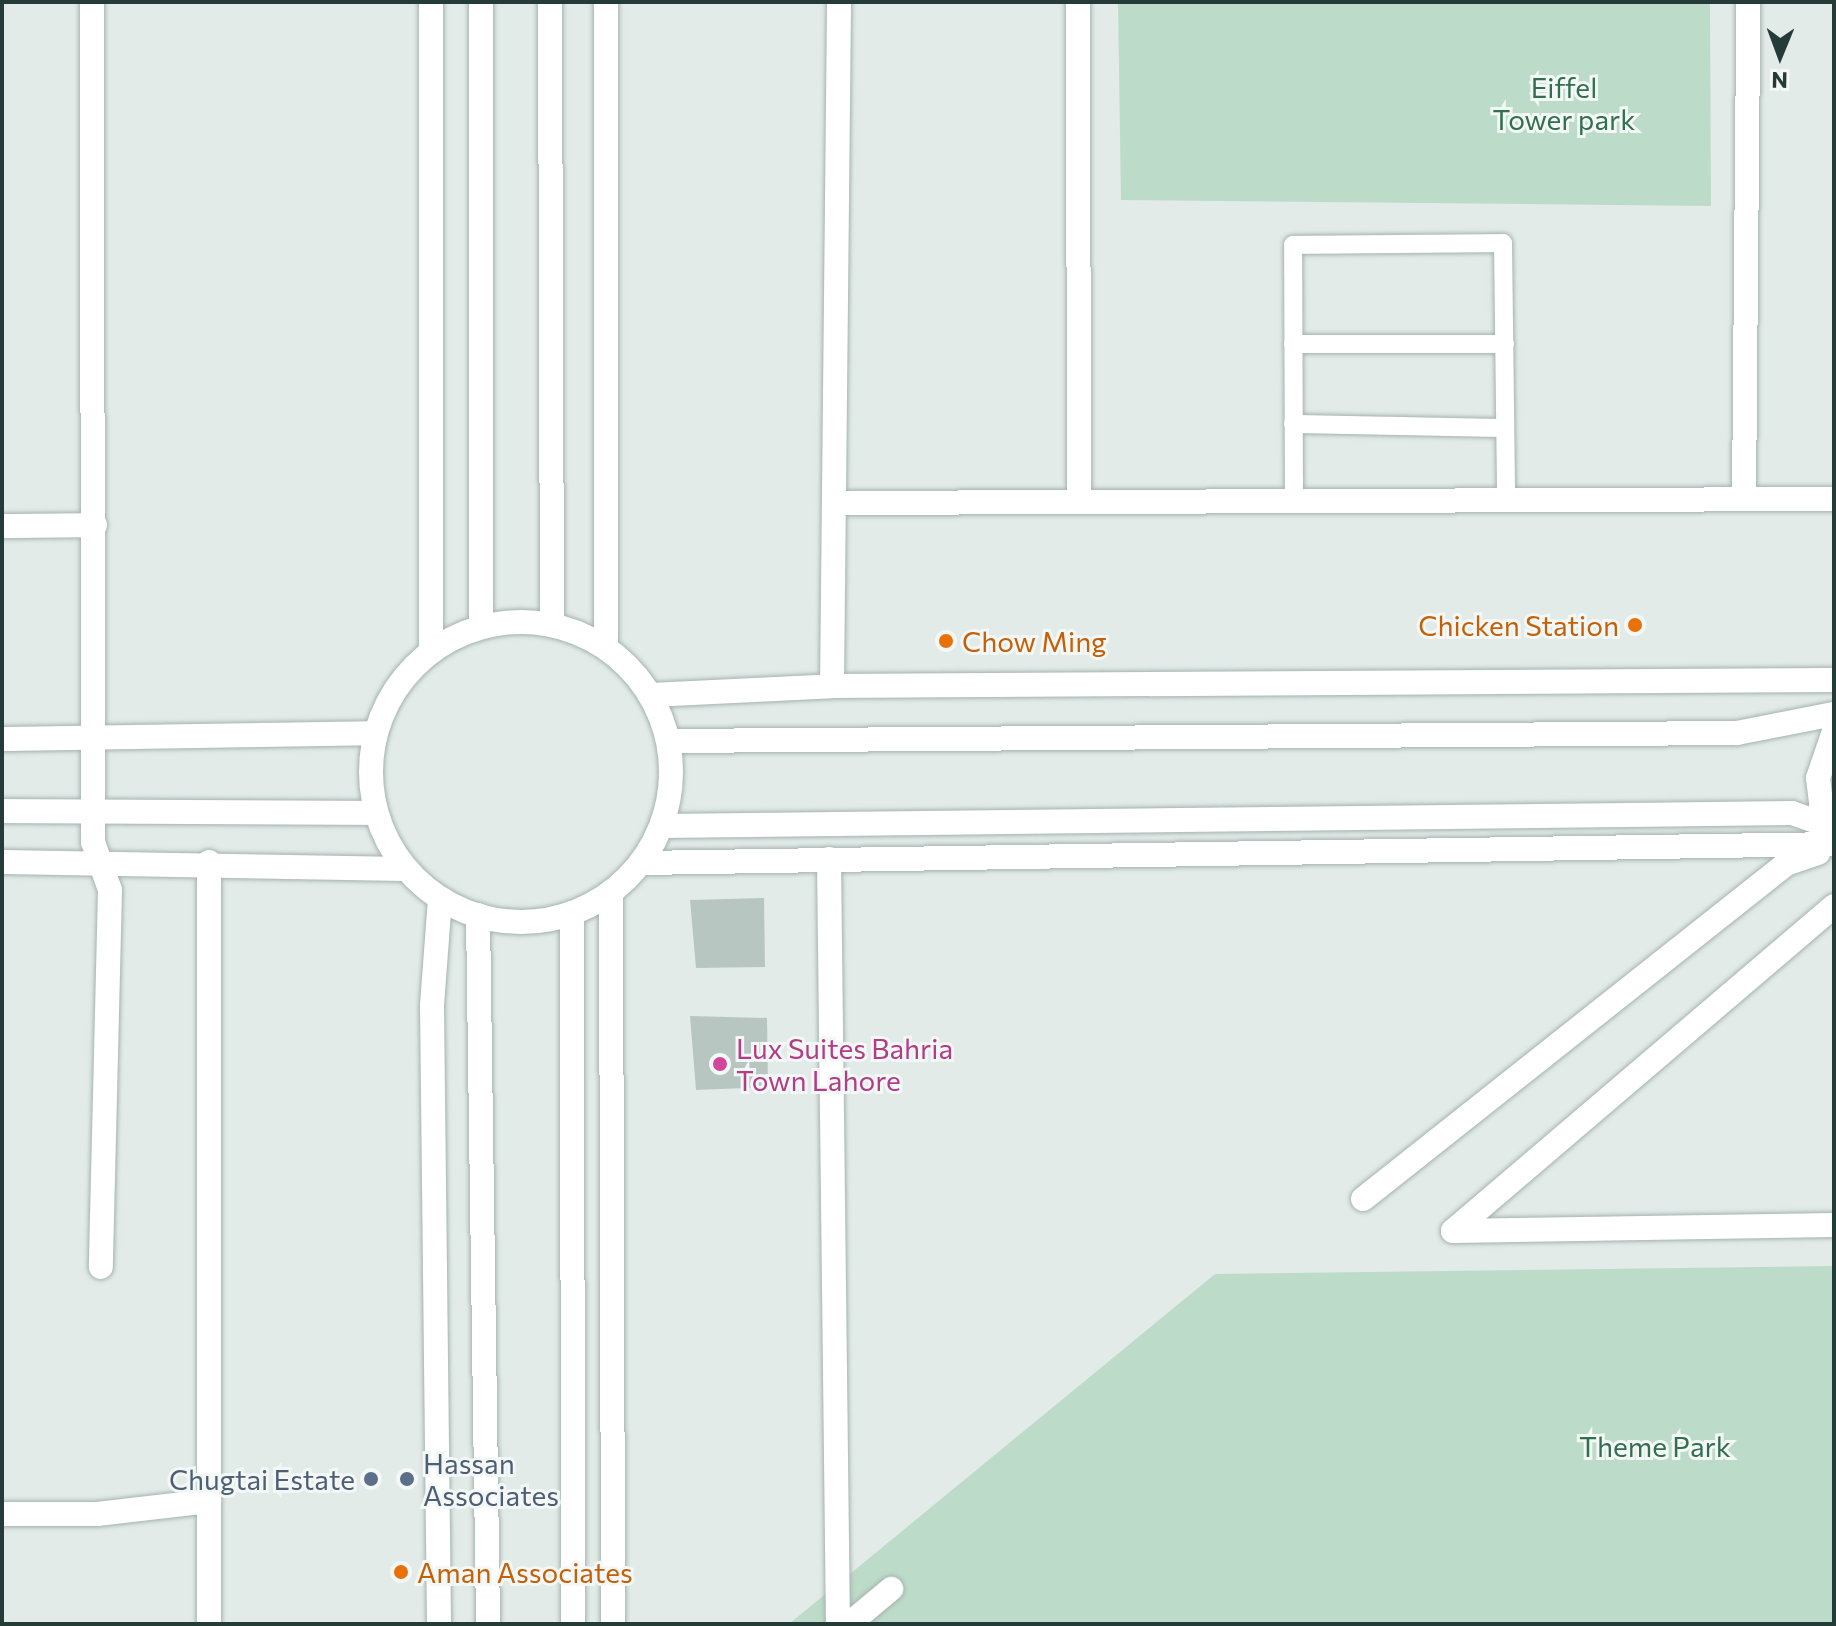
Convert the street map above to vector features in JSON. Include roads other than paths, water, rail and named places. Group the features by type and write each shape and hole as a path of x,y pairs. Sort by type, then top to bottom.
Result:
{"street":[{"path":"92,2 94,811 98,862 110,890 101,1267"},
{"path":"431,2 431,651"},
{"path":"481,2 481,627"},
{"path":"550,2 552,625"},
{"path":"606,2 606,647"},
{"path":"832,686 839,2"},
{"path":"1078,2 1079,502"},
{"path":"1744,499 1748,2"},
{"path":"835,503 1834,499"},
{"path":"2,526 95,525"},
{"path":"516,621 552,625 606,647 651,695 669,741 672,784 662,826 641,863 611,892 572,913 525,922 478,915 440,898 406,869 376,813 370,786 375,733 406,674 431,651 481,627 516,621"},
{"path":"651,695 832,686 1834,680"},
{"path":"669,741 1737,733 1834,714"},
{"path":"1833,837 1818,778 1834,731"},
{"path":"2,739 375,733"},
{"path":"2,811 376,813"},
{"path":"662,826 1792,813 1833,837"},
{"path":"641,863 1689,851 1833,837"},
{"path":"1363,1199 1786,864 1833,837"},
{"path":"829,859 838,1624"},
{"path":"2,862 209,862 406,869"},
{"path":"209,862 209,1624"},
{"path":"611,892 613,1624"},
{"path":"439,1624 432,1005 440,898"},
{"path":"1834,906 1453,1231 1834,1225"},
{"path":"572,913 573,1624"},
{"path":"478,915 488,1624"},
{"path":"2,1514 97,1514 209,1501"},
{"path":"849,1624 891,1589"}],"lane":[{"path":"1294,501 1293,245 1503,243 1506,500"},
{"path":"1293,344 1505,344"},
{"path":"1293,424 1505,428"}],"place":[{"name":"Chicken Station","path":"1635,625"},
{"name":"Chow Ming","path":"946,641"},
{"name":"Lux Suites Bahria Town Lahore","path":"720,1064"},
{"name":"Chugtai Estate","path":"371,1479"},
{"name":"Hassan Associates","path":"407,1479"},
{"name":"Aman Associates","path":"401,1572"}],"park label":[{"name":"Eiffel Tower park","path":"1564,103"},
{"name":"Theme Park","path":"1655,1446"}]}
